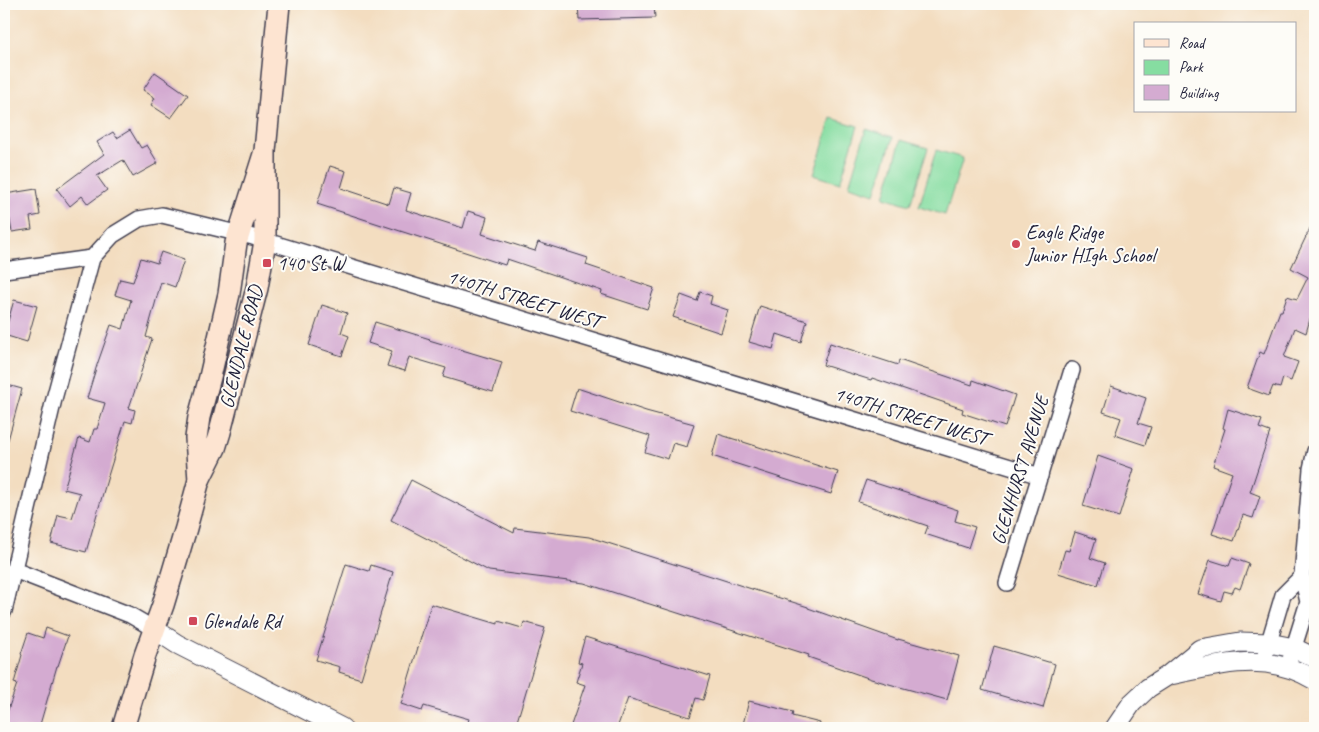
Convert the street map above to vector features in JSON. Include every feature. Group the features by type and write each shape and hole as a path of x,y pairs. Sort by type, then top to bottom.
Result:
{"main road":[{"name":"GLENDALE ROAD","path":"123,728 145,655 163,605 199,480 215,448 220,432 258,283 265,241 265,151 279,4"},
{"name":"GLENDALE ROAD","path":"199,480 196,438 198,424 228,294 236,243 265,151"}],"street":[{"name":"140TH STREET WEST","path":"92,258 112,235 138,219 162,215 265,241 1040,476"},
{"path":"4,270 92,258 54,399 4,611"},
{"name":"GLENHURST AVENUE","path":"1007,583 1072,370"},
{"path":"1288,666 1308,602 1302,576 1311,469 1315,451"},
{"path":"14,570 130,615 177,644 342,728"},
{"path":"1263,662 1283,595 1302,576"},
{"path":"1115,728 1132,703 1148,688 1167,676 1200,649 1240,642 1269,643 1294,648 1315,658"},
{"path":"1167,676 1239,662 1263,662 1288,666 1303,672 1315,680"}],"green space":[{"path":"831,118 858,126 840,183 814,175"},
{"path":"866,129 893,137 875,194 849,186"},
{"path":"901,140 928,148 910,205 884,197"},
{"path":"936,150 963,158 945,215 919,207"}],"building":[{"path":"578,4 654,4 655,18 579,20"},
{"path":"155,72 188,95 171,118 151,105 155,98 143,90"},
{"path":"130,130 141,148 147,145 158,163 133,177 123,160 97,176 107,190 88,204 82,196 70,206 57,189 104,154 97,142 113,132 117,138"},
{"path":"330,166 346,171 341,188 389,204 394,188 411,193 406,210 463,228 468,211 487,217 482,234 535,251 538,242 588,258 586,265 654,288 647,309 601,294 602,291 507,259 505,265 317,204"},
{"path":"36,189 40,215 30,217 32,229 12,232 5,194"},
{"path":"1315,218 1315,302 1306,333 1295,328 1284,357 1298,362 1291,381 1283,378 1280,388 1273,386 1269,396 1247,388 1260,352 1264,354 1287,296 1297,299 1308,277 1291,268"},
{"path":"161,252 184,260 175,287 161,282 146,337 152,339 129,408 135,410 132,423 125,421 86,552 51,543 58,515 72,518 80,493 64,489 79,438 90,442 94,429 97,429 105,403 87,398 111,325 123,329 131,300 115,295 120,279 133,282 141,258 157,263"},
{"path":"700,292 712,296 710,304 728,310 721,333 673,317 681,295 697,301"},
{"path":"14,300 37,306 27,342 4,335"},
{"path":"322,305 347,313 341,333 349,336 342,356 309,345"},
{"path":"760,306 807,321 801,342 777,334 773,349 749,342"},
{"path":"375,322 502,362 493,392 443,377 446,368 409,357 405,371 387,366 392,351 368,343"},
{"path":"830,343 898,365 899,360 972,385 973,380 1015,395 1005,427 962,413 963,409 872,378 871,380 823,365"},
{"path":"4,384 22,389 8,440 4,439"},
{"path":"1111,386 1146,398 1138,423 1151,427 1145,445 1115,435 1121,418 1103,412"},
{"path":"577,388 646,411 694,424 687,447 673,443 668,459 645,452 650,436 570,411"},
{"path":"1228,409 1262,420 1259,428 1270,432 1250,492 1260,496 1253,518 1243,515 1234,541 1212,534 1232,473 1213,466 1225,429 1223,428"},
{"path":"718,434 838,472 831,494 712,456"},
{"path":"1098,456 1134,469 1119,517 1083,506"},
{"path":"411,480 514,533 515,528 589,537 808,607 898,640 959,656 947,700 871,679 808,657 809,655 584,583 489,571 391,520"},
{"path":"866,480 958,510 955,521 975,527 968,548 925,534 928,526 858,502"},
{"path":"1075,532 1096,539 1090,558 1105,563 1098,585 1058,573 1065,550 1069,551"},
{"path":"1232,558 1249,564 1240,589 1235,587 1232,593 1224,591 1221,601 1198,594 1210,560 1229,566"},
{"path":"346,564 369,571 371,565 393,572 361,679 339,672 340,667 316,660"},
{"path":"431,604 498,624 498,621 522,628 524,622 545,628 515,728 466,728 469,719 424,706 422,711 401,704"},
{"path":"46,628 68,636 39,728 4,728 4,721 17,684 14,683 28,633 43,638"},
{"path":"585,637 710,676 703,700 696,698 690,717 628,698 617,728 570,728 585,685 576,682 582,663 578,662"},
{"path":"994,646 1055,664 1043,708 982,690"},
{"path":"749,701 793,712 792,716 820,723 819,728 742,728"}],"place":[{"name":"Eagle Ridge Junior HIgh School","path":"1016,244"},
{"name":"140 St W","path":"267,263"},
{"name":"Glendale Rd","path":"193,621"}]}
